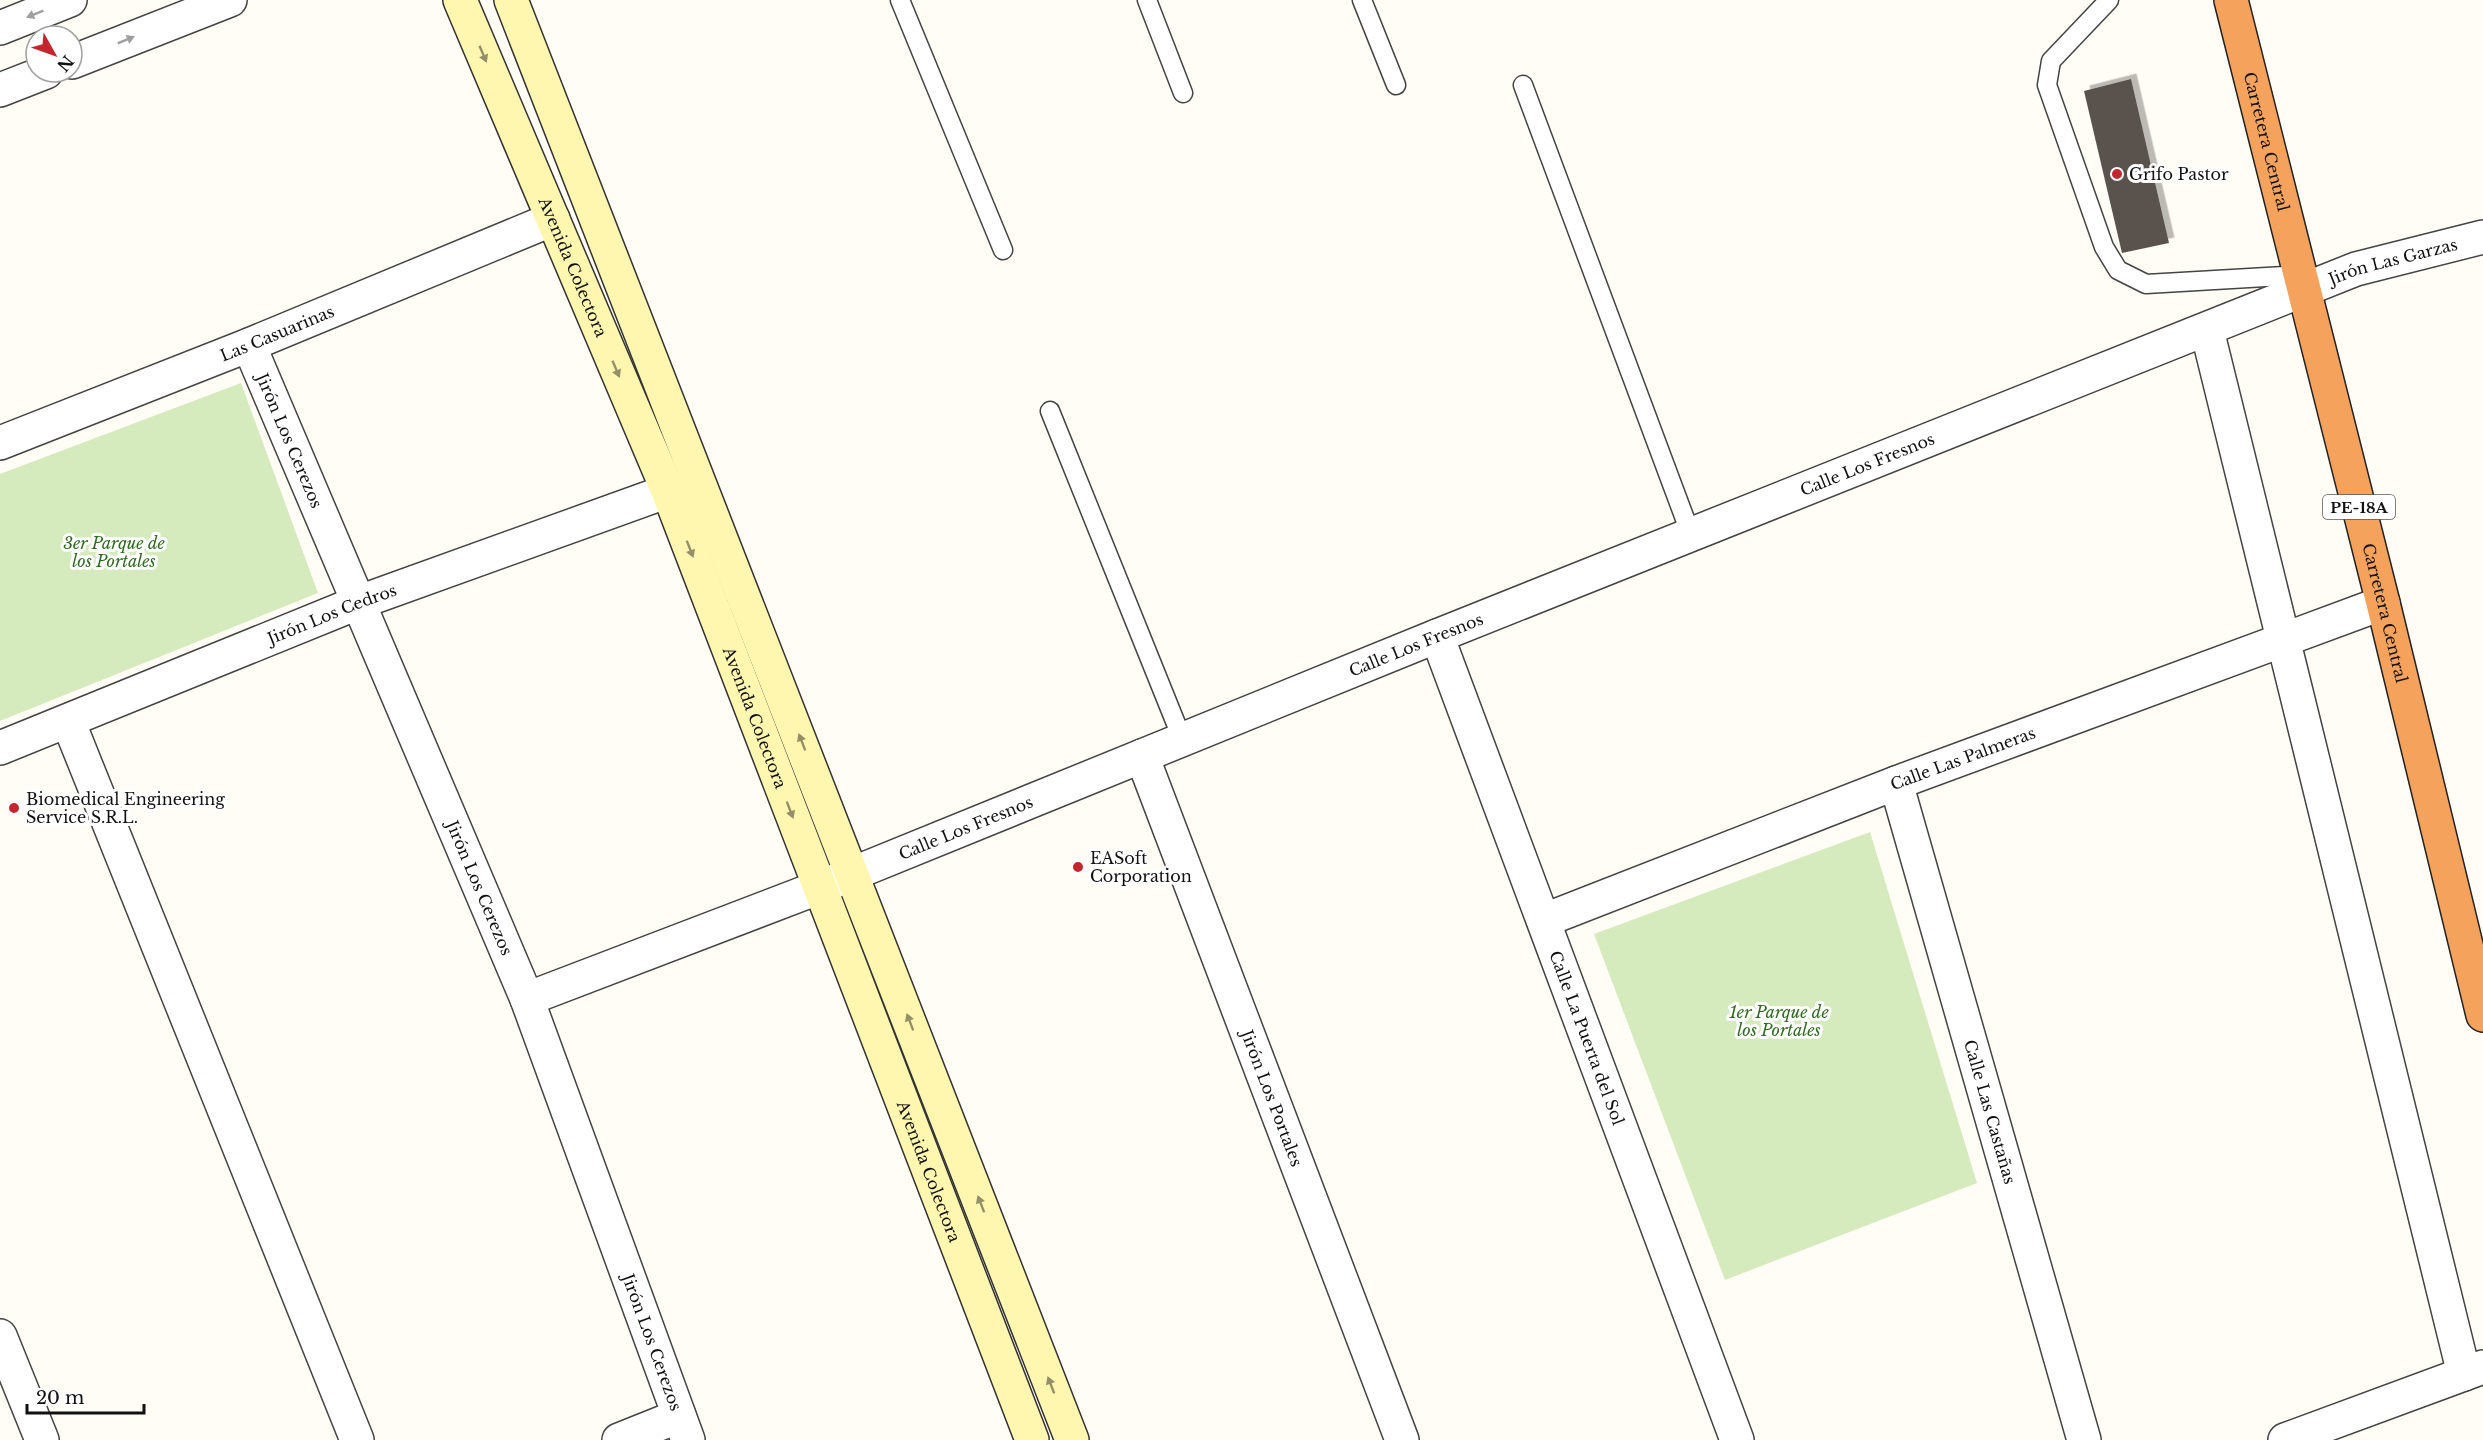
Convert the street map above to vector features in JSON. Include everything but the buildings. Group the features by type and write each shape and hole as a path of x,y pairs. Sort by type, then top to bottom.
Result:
{"highway":[{"name":"Carretera Central","path":"2231,0 2383,603 2483,1015"}],"street":[{"path":"0,28 70,0"},
{"name":"Avenida Colectora","path":"460,0 668,491 1032,1440"},
{"path":"511,0 853,872 1072,1440"},
{"path":"84,57 209,3"},
{"path":"0,90 24,81"},
{"name":"Las Casuarinas","path":"0,443 249,345 553,219"},
{"name":"Jirón Las Garzas","path":"2303,283 2483,237"},
{"name":"Calle Los Fresnos","path":"527,999 820,887 1437,636 2207,330 2303,283"},
{"path":"2207,330 2474,1371 2285,1440"},
{"name":"Jirón Los Cerezos","path":"249,345 527,999 684,1428"},
{"name":"Jirón Los Cedros","path":"0,748 357,603 668,491"},
{"name":"Calle Las Palmeras","path":"1545,920 1896,783 2383,603"},
{"name":"Calle La Puerta del Sol","path":"1437,636 1545,920 1737,1440"},
{"path":"68,721 357,1440"},
{"name":"Jirón Los Portales","path":"1142,756 1402,1440"},
{"name":"Calle Las Castañas","path":"1896,783 2084,1440"},
{"path":"0,1336 42,1440"},
{"path":"619,1440 684,1428"}],"lane":[{"path":"900,0 1003,250"},
{"path":"1147,0 1183,93"},
{"path":"1362,0 1396,85"},
{"path":"2109,0 2051,62 2047,85 2104,247 2118,270 2146,284 2303,283"},
{"path":"1523,85 1691,536"},
{"path":"1050,411 1183,741"}],"green space":[{"name":"3er Parque de los Portales","path":"241,383 318,593 0,721 0,474"},
{"name":"1er Parque de los Portales","path":"1870,832 1977,1183 1725,1280 1594,934"}],"place":[{"name":"Grifo Pastor","path":"2117,174"},
{"name":"Biomedical Engineering Service S.R.L.","path":"14,808"},
{"name":"EASoft Corporation","path":"1078,867"}]}
